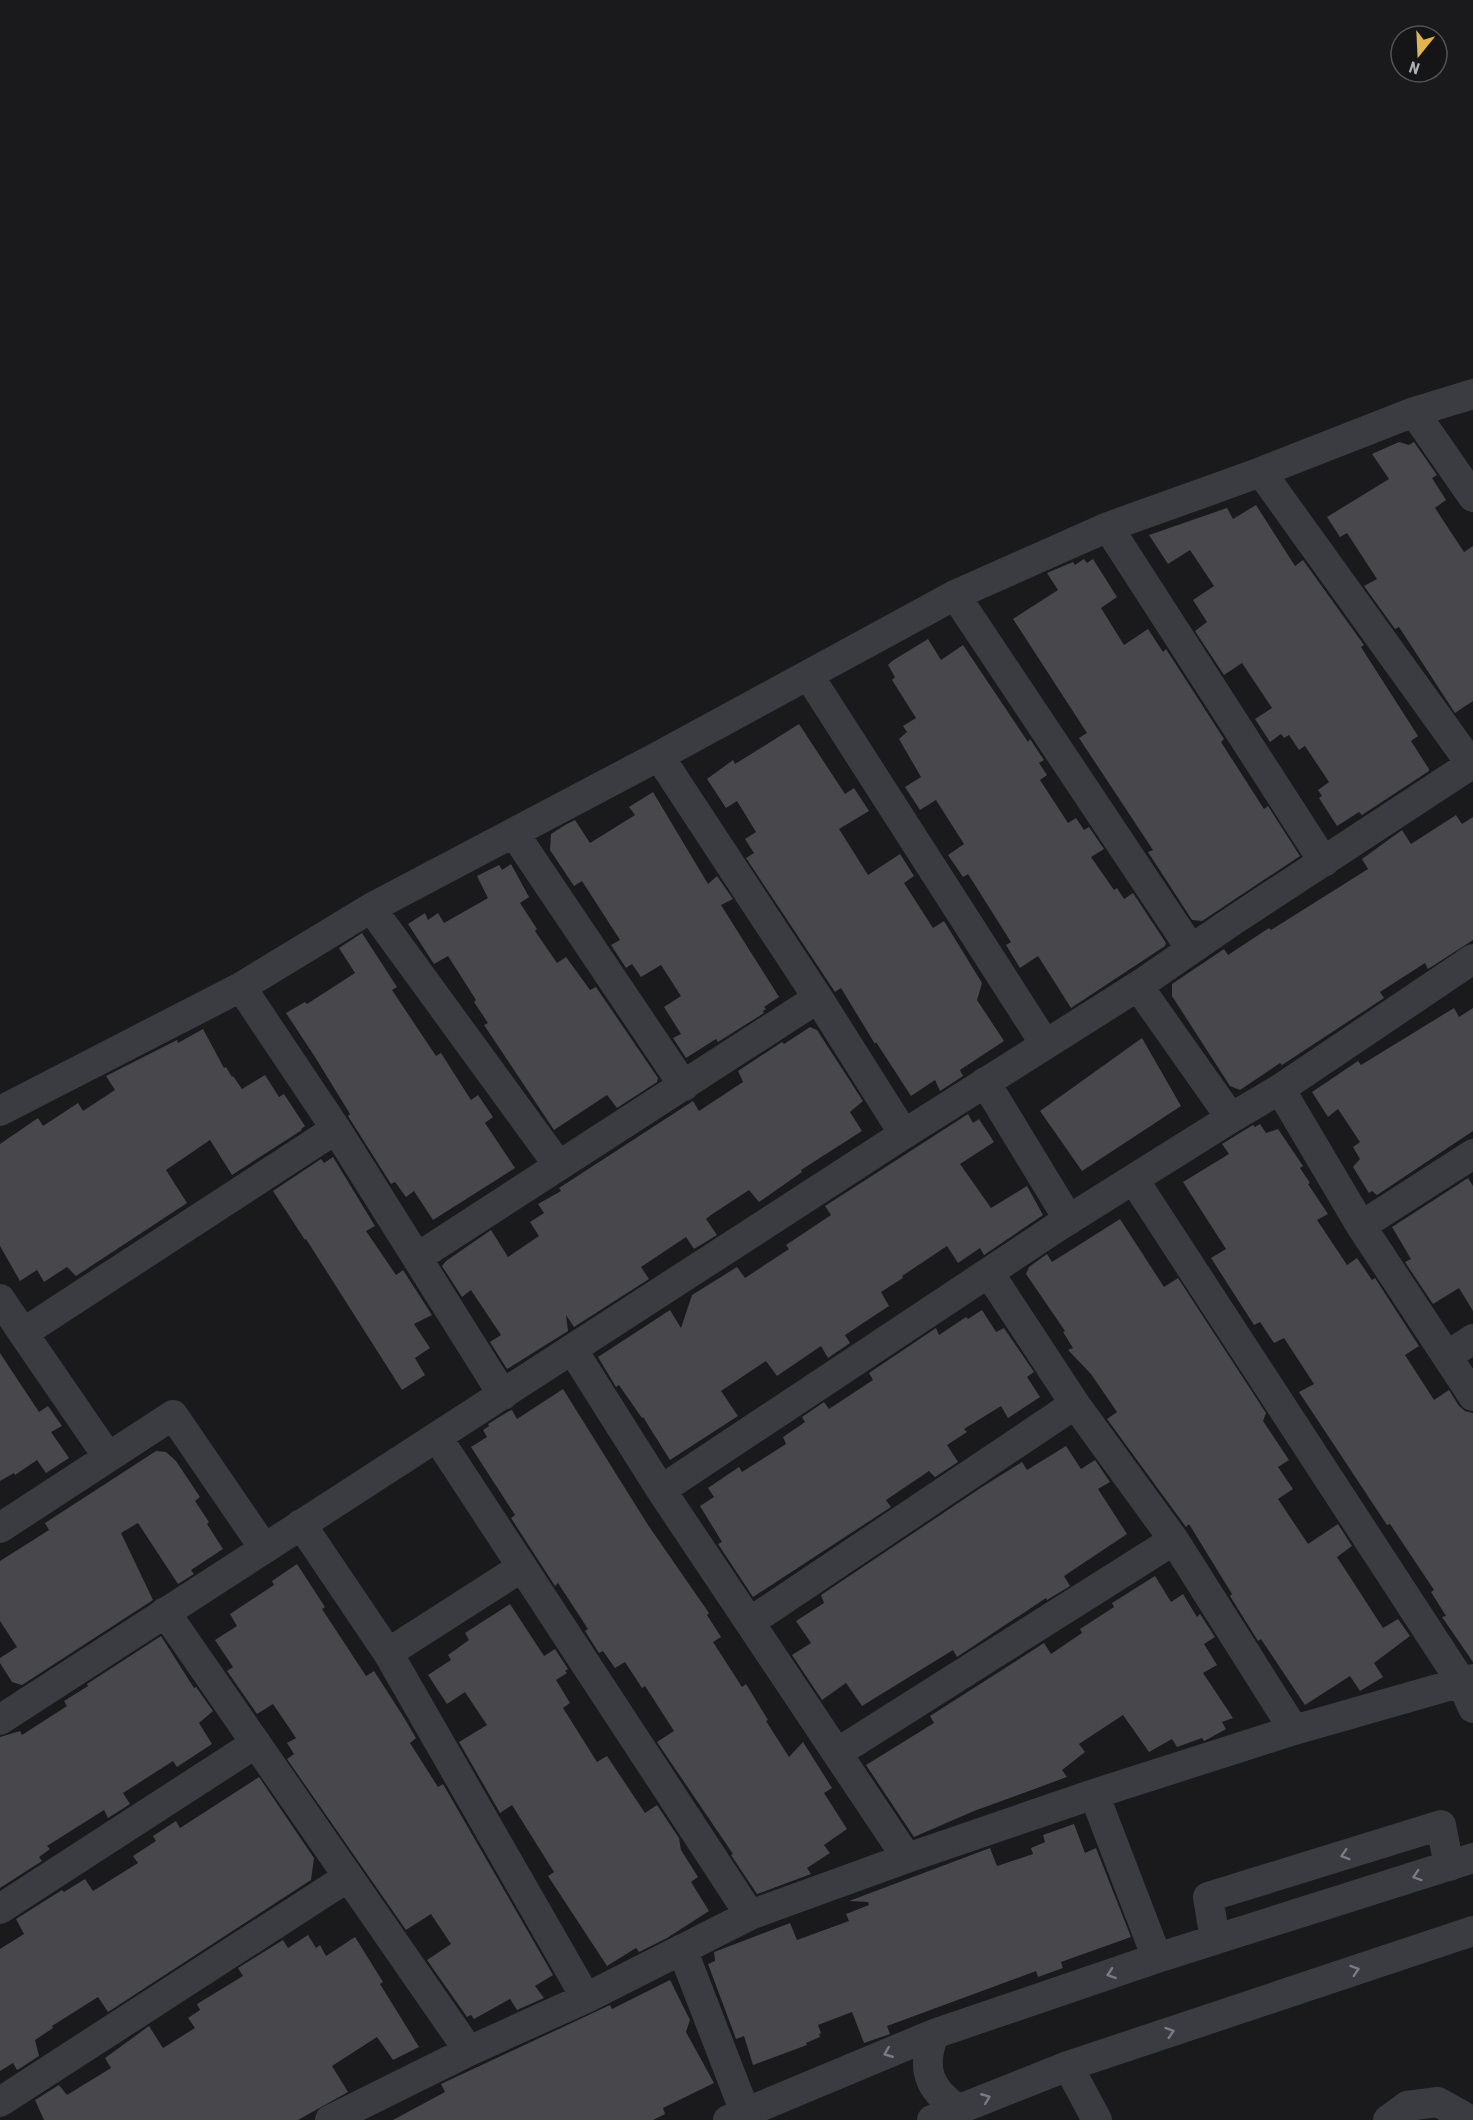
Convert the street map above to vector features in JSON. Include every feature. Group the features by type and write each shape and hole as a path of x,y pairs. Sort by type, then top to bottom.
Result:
{"street":[{"path":"0,1111 241,987 371,909 809,676 955,595 1107,527 1261,472 1414,412 1473,394"},
{"path":"1414,412 1473,497"},
{"path":"4,1709 165,1612 904,1134 1138,986 1472,763 1261,472"},
{"path":"1107,527 1324,862"},
{"path":"955,595 1191,949"},
{"path":"809,676 1045,1044"},
{"path":"659,756 818,998 904,1134"},
{"path":"514,833 684,1086"},
{"path":"371,909 559,1166"},
{"path":"661,1490 1069,1220 1280,1089 1473,959"},
{"path":"1138,986 1231,1118"},
{"path":"241,987 336,1129 503,1395"},
{"path":"418,1257 818,998"},
{"path":"985,1082 1069,1220"},
{"path":"1280,1089 1360,1226 1473,1396"},
{"path":"23,1333 336,1129"},
{"path":"1360,1226 1473,1154"},
{"path":"330,2120 469,2051 586,1998 750,1916 907,1858 1094,1794 1294,1730 1469,1690 1134,1180"},
{"path":"990,1273 1075,1404 1174,1540 1294,1730"},
{"path":"0,1299 108,1457"},
{"path":"1446,1356 1473,1338"},
{"path":"572,1348 661,1490 907,1858"},
{"path":"750,1622 1075,1404"},
{"path":"0,1528 173,1415 264,1548"},
{"path":"437,1437 750,1916"},
{"path":"302,1524 388,1653 586,1998"},
{"path":"837,1753 1174,1540"},
{"path":"388,1653 522,1567"},
{"path":"165,1612 469,2051"},
{"path":"0,1909 256,1743"},
{"path":"1094,1794 1157,1958"},
{"path":"681,1949 737,2116 934,2034 1157,1958 1215,1940 1461,1862 1441,1825 1209,1897 1215,1940"},
{"path":"0,2102 348,1877"},
{"path":"934,2034 928,2050 927,2068 932,2085 943,2099 945,2114 1068,2066 1473,1931"},
{"path":"1068,2066 1097,2120"},
{"path":"1388,2120 1407,2106 1438,2102 1463,2116 1465,2120"}],"building":[{"path":"1399,442 1409,445 1414,442 1437,475 1432,478 1446,500 1435,508 1464,552 1473,546 1473,701 1455,713 1399,627 1395,629 1364,586 1377,579 1347,533 1340,537 1327,517 1389,479 1372,454"},
{"path":"1256,505 1295,566 1303,560 1364,645 1361,647 1418,736 1411,741 1429,769 1362,815 1359,812 1337,826 1319,798 1322,796 1318,790 1329,782 1305,746 1299,750 1289,735 1284,738 1281,734 1270,742 1255,719 1272,708 1242,663 1224,675 1195,631 1207,622 1193,600 1214,586 1190,550 1168,564 1149,535 1227,508 1233,519"},
{"path":"1084,559 1087,563 1093,559 1117,597 1101,608 1124,645 1148,629 1163,652 1166,649 1224,739 1221,742 1264,809 1268,806 1300,856 1202,921 1192,920 1148,852 1153,850 1079,738 1087,733 1013,619 1058,590 1047,573 1073,562 1075,565"},
{"path":"928,639 941,660 963,645 1028,742 1030,739 1044,760 1039,763 1047,775 1040,780 1068,823 1076,818 1084,830 1089,827 1104,849 1091,857 1114,890 1117,888 1124,899 1133,893 1166,943 1165,946 1071,1008 1038,956 1020,968 1006,945 1011,942 968,874 963,877 948,855 964,844 936,800 920,810 905,787 921,777 899,739 907,732 903,726 916,718 892,680 895,677 888,665"},
{"path":"799,724 845,794 854,788 869,811 839,829 868,875 900,854 914,876 904,883 933,928 944,921 982,983 977,1000 1004,1041 960,1070 963,1076 940,1091 935,1080 911,1096 876,1042 875,1044 841,988 835,992 746,858 754,853 745,839 756,832 737,801 726,808 707,779 733,760 735,764"},
{"path":"653,792 708,884 717,876 733,899 721,905 779,997 764,1007 766,1009 764,1013 718,1042 716,1039 686,1058 673,1038 681,1034 664,1007 681,996 661,965 641,977 632,964 626,968 611,945 620,940 582,881 574,886 550,850 551,834 565,825 575,820 590,843 635,815 629,807"},
{"path":"1456,815 1462,824 1473,817 1473,940 1428,969 1425,963 1380,992 1384,998 1282,1065 1280,1063 1240,1090 1230,1086 1172,996 1172,984 1224,949 1228,955 1368,869 1362,859 1402,830 1411,844"},
{"path":"511,864 529,897 520,903 537,929 535,931 557,963 566,957 590,990 596,987 658,1078 657,1082 617,1108 607,1095 554,1130 484,1025 488,1023 448,956 434,964 408,924 425,913 428,920 438,913 444,923 488,898 477,876 499,865 502,870"},
{"path":"362,933 397,987 392,990 436,1056 441,1053 471,1100 478,1095 493,1117 485,1123 515,1168 433,1220 414,1191 406,1197 395,1182 391,1184 286,1013 305,1002 307,1004 355,973 339,948"},
{"path":"1454,1008 1459,1017 1473,1008 1473,1131 1377,1195 1372,1191 1369,1193 1353,1167 1360,1159 1353,1147 1360,1142 1338,1109 1328,1117 1312,1092 1358,1061 1361,1065"},
{"path":"810,1027 817,1030 863,1101 850,1112 862,1131 801,1170 802,1172 759,1202 749,1190 711,1215 706,1219 717,1235 694,1249 686,1237 641,1267 649,1279 574,1327 566,1315 568,1331 507,1369 490,1342 501,1335 471,1290 462,1297 442,1266 446,1261 491,1230 508,1257 539,1236 530,1222 544,1213 538,1204 561,1191 559,1188 693,1101 699,1111 743,1082 738,1071 782,1042 784,1044"},
{"path":"203,1029 224,1068 226,1067 242,1089 265,1075 279,1097 284,1094 305,1126 232,1175 210,1140 166,1170 187,1203 76,1276 67,1267 44,1282 37,1270 20,1281 0,1246 0,1144 38,1118 43,1126 78,1103 83,1111 115,1090 106,1076"},
{"path":"1142,1038 1181,1106 1082,1171 1040,1111"},
{"path":"968,1114 973,1123 979,1119 994,1142 960,1164 991,1208 1027,1186 1043,1215 984,1255 980,1248 958,1263 947,1246 881,1292 889,1306 845,1335 850,1343 828,1358 821,1346 777,1376 766,1361 721,1391 738,1416 670,1460 643,1417 619,1385 616,1387 598,1357 670,1310 681,1328 692,1295 737,1267 745,1278 789,1249 786,1245 831,1215 825,1206"},
{"path":"1260,1124 1266,1133 1278,1129 1303,1166 1300,1168 1310,1183 1308,1184 1328,1214 1317,1220 1347,1265 1357,1258 1372,1280 1375,1278 1419,1346 1405,1355 1434,1400 1449,1390 1459,1406 1473,1413 1473,1662 1442,1617 1446,1616 1431,1592 1434,1590 1390,1524 1387,1525 1299,1392 1314,1384 1284,1338 1274,1343 1260,1322 1254,1325 1211,1258 1226,1249 1183,1182 1229,1154 1222,1144 1253,1125 1255,1127"},
{"path":"333,1157 375,1226 366,1231 396,1275 403,1270 432,1315 414,1324 430,1348 415,1358 425,1375 402,1390 273,1191 321,1159 324,1163"},
{"path":"1468,1178 1473,1186 1473,1311 1459,1288 1433,1304 1405,1262 1411,1259 1392,1227"},
{"path":"1120,1219 1164,1287 1178,1278 1266,1413 1263,1421 1289,1460 1278,1467 1293,1489 1278,1499 1308,1544 1338,1524 1352,1546 1337,1557 1383,1628 1398,1619 1410,1636 1374,1663 1383,1677 1360,1691 1350,1676 1305,1705 1261,1639 1258,1641 1189,1524 1186,1527 1107,1419 1117,1412 1091,1374 1068,1350 1073,1348 1063,1332 1065,1331 1026,1274 1029,1267 1047,1254 1052,1262"},
{"path":"982,1310 996,1332 1004,1328 1034,1372 1027,1377 1040,1397 1008,1418 1001,1406 964,1429 967,1432 947,1445 958,1462 935,1477 929,1471 886,1500 891,1507 753,1597 718,1544 722,1542 700,1506 714,1497 708,1488 739,1467 742,1472 786,1444 783,1437 805,1422 802,1417 824,1402 829,1409 873,1380 869,1373 936,1328 939,1335 966,1317 968,1319"},
{"path":"0,1353 39,1412 48,1406 62,1426 51,1432 69,1458 46,1473 37,1460 15,1475 14,1473 0,1481"},
{"path":"563,1389 648,1525 709,1613 707,1615 721,1637 713,1642 742,1687 746,1684 789,1757 803,1742 832,1788 824,1793 847,1829 824,1845 830,1853 807,1868 811,1874 757,1894 731,1855 733,1854 657,1742 674,1731 645,1686 642,1688 625,1662 615,1668 603,1651 599,1653 585,1631 588,1629 558,1583 555,1586 511,1518 515,1515 471,1447 487,1437 483,1430 489,1426 488,1424 512,1410 517,1419"},
{"path":"1066,1446 1081,1469 1095,1460 1110,1482 1098,1489 1127,1534 1064,1576 1070,1586 1047,1600 1046,1598 957,1657 953,1650 862,1706 846,1683 822,1700 792,1655 811,1643 796,1621 824,1603 821,1595 982,1487 1022,1462 1027,1470"},
{"path":"156,1451 166,1452 176,1461 200,1497 195,1501 223,1549 191,1570 194,1574 178,1584 138,1523 121,1533 153,1600 22,1685 12,1682 0,1663 0,1658 17,1647 0,1621 0,1561 49,1530 45,1523"},
{"path":"297,1564 325,1607 322,1609 366,1676 374,1671 403,1716 416,1738 410,1743 438,1787 443,1784 553,1975 535,1986 544,1998 517,2010 510,1999 474,2019 471,2015 467,2017 427,1960 451,1944 431,1914 406,1930 287,1759 294,1754 287,1743 296,1738 273,1704 257,1714 227,1671 233,1667 215,1640 237,1626 230,1614 274,1585 272,1581"},
{"path":"1155,1576 1171,1602 1183,1594 1197,1617 1200,1614 1215,1637 1204,1644 1217,1665 1203,1673 1233,1718 1222,1722 1226,1729 1204,1741 1202,1738 1177,1747 1172,1739 1149,1752 1123,1715 1079,1744 1085,1752 1062,1770 1067,1777 974,1811 914,1837 866,1765 934,1723 930,1716 1044,1643 1051,1654 1082,1633 1080,1629 1114,1607 1112,1603"},
{"path":"510,1604 544,1656 555,1649 568,1669 565,1671 567,1673 556,1680 570,1703 563,1708 597,1762 607,1756 645,1813 657,1805 679,1838 681,1850 698,1877 691,1882 709,1911 667,1938 639,1952 636,1948 607,1966 548,1876 554,1872 512,1805 500,1813 459,1742 487,1725 465,1692 447,1704 428,1675 451,1660 448,1655 469,1640 465,1633"},
{"path":"161,1636 194,1688 196,1687 213,1711 199,1723 212,1744 177,1767 173,1761 123,1793 130,1804 108,1818 104,1810 47,1846 50,1849 39,1857 42,1861 0,1888 0,1737 20,1731 22,1735 67,1706 64,1701 88,1686 87,1684"},
{"path":"259,1777 314,1858 311,1880 108,2012 98,1997 52,2026 53,2028 35,2040 39,2056 17,2070 13,2063 0,2071 0,1949 24,1934 16,1919 62,1890 64,1892 85,1879 93,1891 138,1863 133,1856 156,1841 153,1836 176,1821 180,1828"},
{"path":"1074,1824 1085,1853 1096,1848 1131,1937 1061,1962 1063,1968 1038,1977 1036,1971 887,2026 890,2034 864,2043 852,2012 818,2025 820,2037 806,2043 807,2045 753,2065 744,2036 736,2039 708,1964 715,1961 714,1952 790,1923 797,1940 849,1921 846,1914 869,1905 868,1902 849,1901 990,1848 997,1866 1033,1854 1031,1848 1045,1842 1043,1835"},
{"path":"308,1935 316,1948 320,1945 326,1956 355,1937 383,1982 380,1984 419,2047 393,2060 377,2037 332,2066 348,2092 298,2120 44,2120 35,2100 59,2085 67,2095 111,2068 105,2058 149,2026 163,2048 195,2028 188,2018 200,2010 197,2004 243,1976 238,1968 283,1940 288,1948"},
{"path":"670,1980 690,2020 686,2032 714,2083 663,2108 665,2114 653,2120 393,2120 445,2092 441,2084 610,2005 612,2009"}]}
